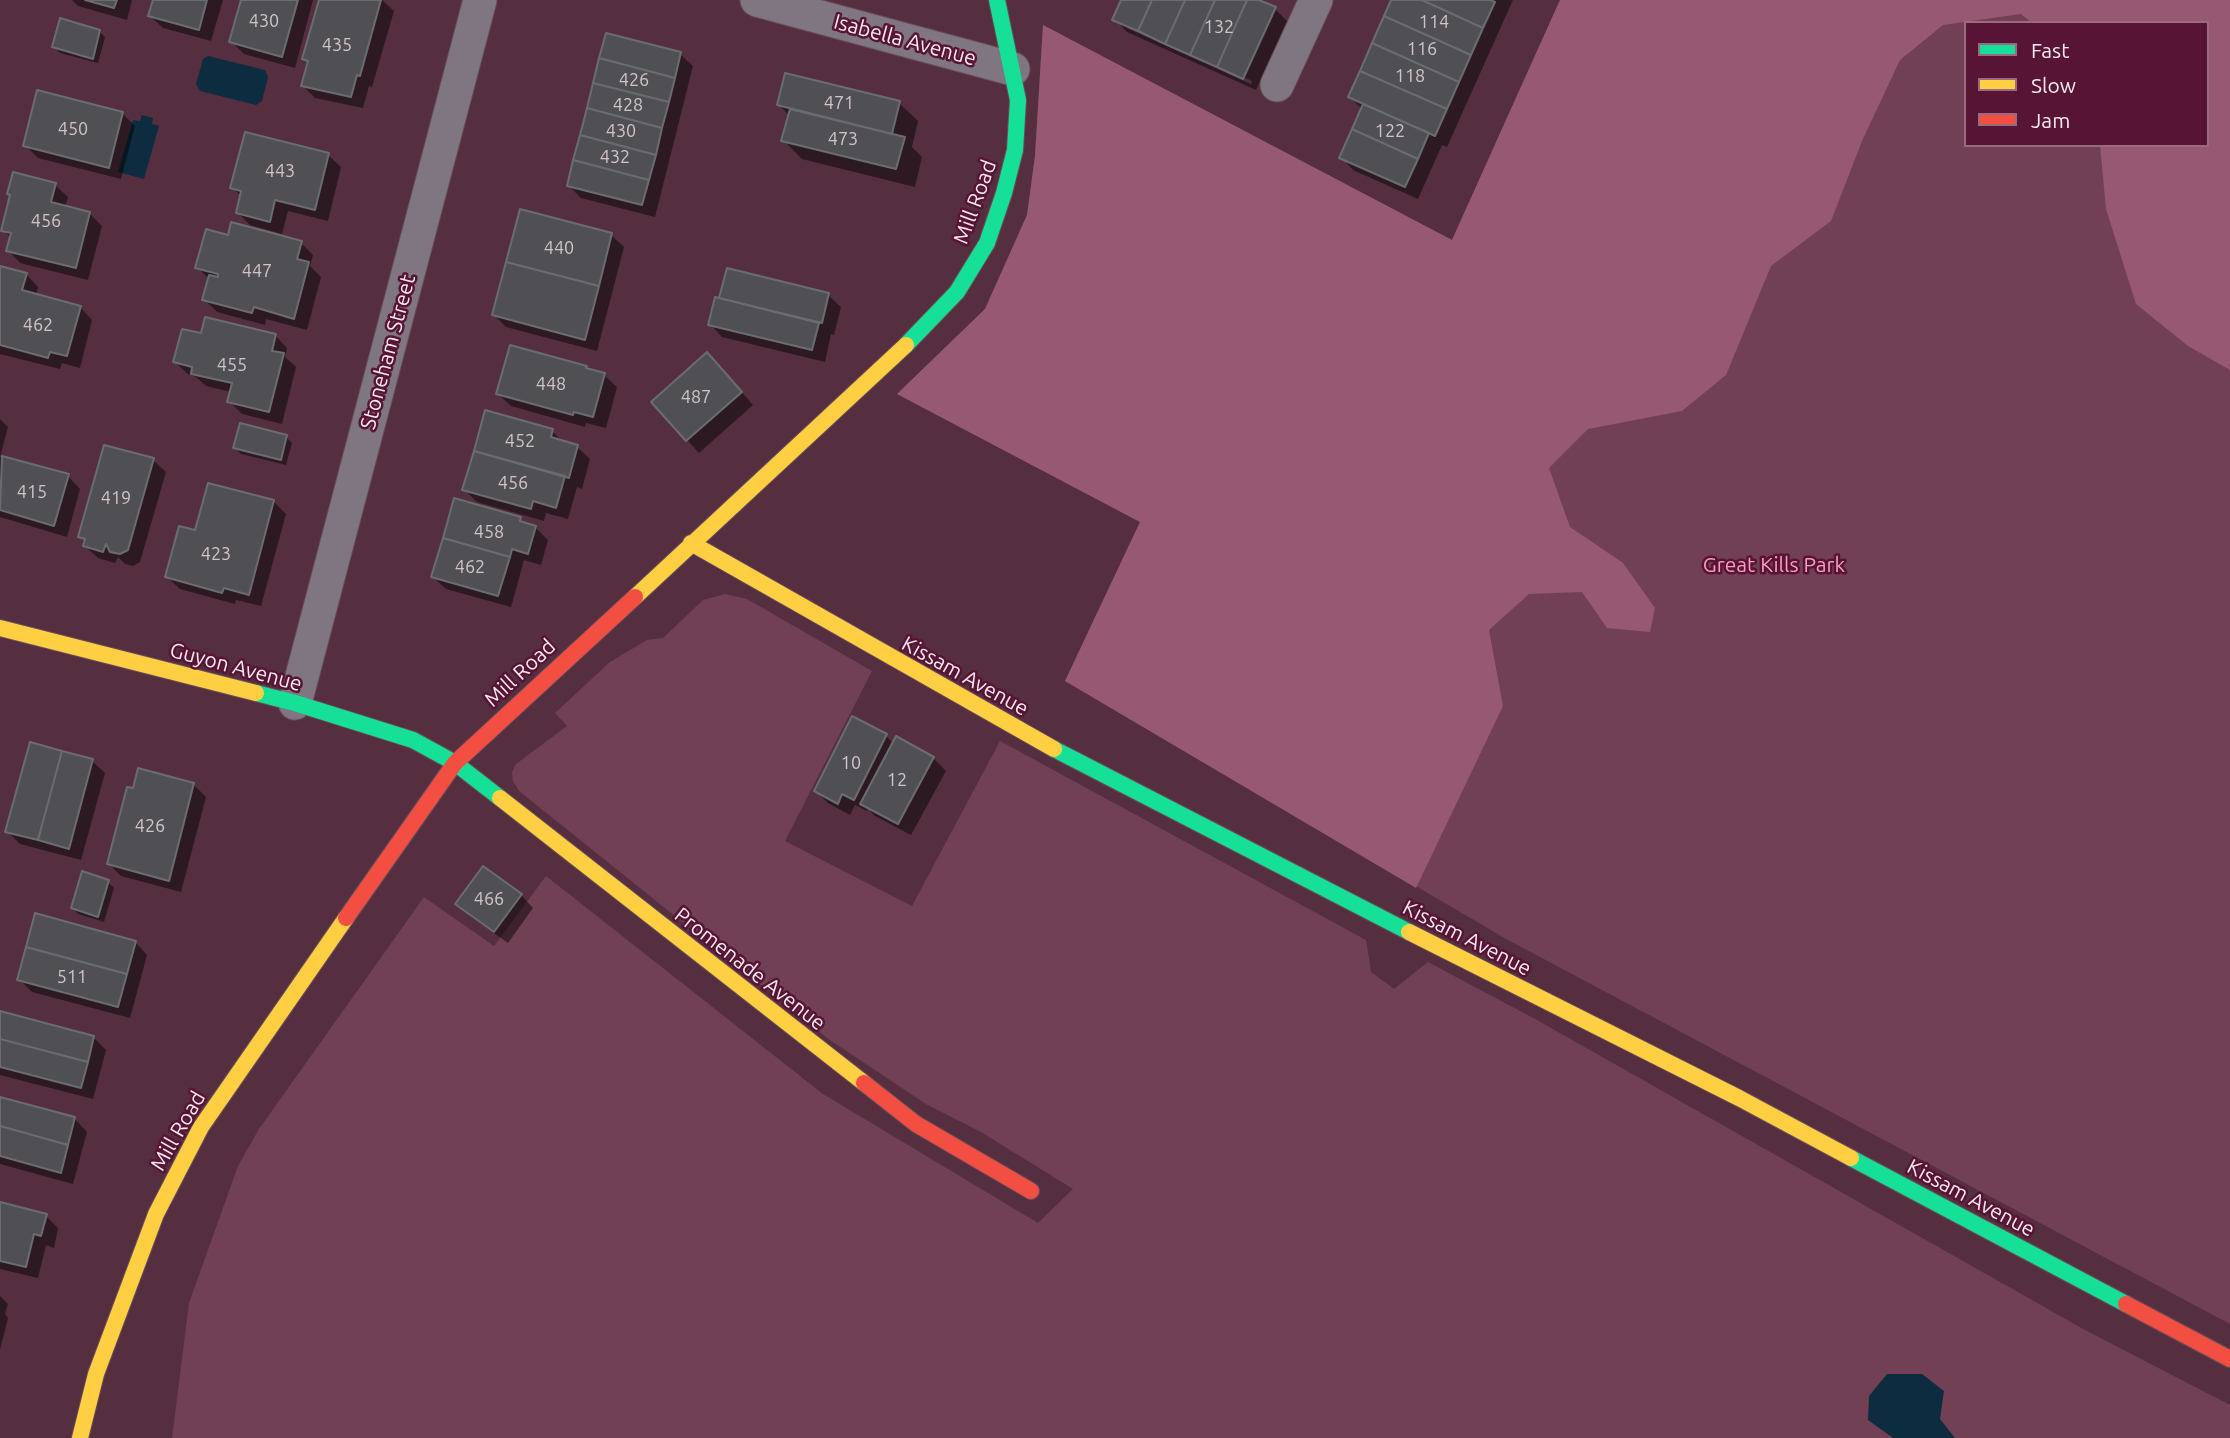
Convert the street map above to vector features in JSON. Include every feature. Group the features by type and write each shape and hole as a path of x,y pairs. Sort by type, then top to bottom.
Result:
{"street":[{"name":"Stoneham Street","path":"295,703 480,0"},
{"name":"Isabella Avenue","path":"757,0 1013,68"},
{"name":"Mill Road","path":"80,1438 96,1374 141,1252 156,1214 201,1127 455,763 893,358 957,292 987,243 1015,150 1018,100 997,0"},
{"path":"1277,85 1316,0"},
{"name":"Kissam Avenue","path":"691,543 1046,745 1392,924 1739,1098 2230,1359"},
{"name":"Guyon Avenue","path":"0,628 295,703 413,740 455,763"},
{"name":"Promenade Avenue","path":"455,763 916,1124 1031,1191"}],"green space":[{"name":"Great Kills Park","path":"1560,0 2230,0 2230,1324 1508,940 1065,681 1140,522 897,394 985,309 1027,215 1035,156 1043,25 1452,240"},
{"path":"725,594 747,599 872,671 785,841 912,906 1000,741 1366,940 1371,972 1394,989 1428,962 1535,1019 2085,1330 2230,1405 2230,1438 172,1438 189,1303 238,1166 259,1129 424,897 494,946 546,876 823,1094 1038,1223 1073,1189 981,1132 926,1104 827,1038 519,791 513,781 512,772 516,764 567,726 555,713 610,662 647,640 663,638 703,600"}],"shaded area":[{"path":"1560,0 2230,0 2230,370 2188,346 2136,304 2106,209 2100,147 2209,147 2209,21 2030,21 2021,14 1943,25 1900,60 1862,141 1831,221 1771,266 1726,375 1682,411 1588,429 1549,468 1570,527 1623,563 1655,608 1650,632 1607,628 1582,592 1529,594 1489,630 1503,706 1416,888 1065,681 1140,522 897,394 985,309 1027,215 1035,156 1043,25 1452,240"}],"water":[{"path":"208,56 265,70 268,77 262,101 256,105 200,91 196,84 203,59"},
{"path":"142,115 153,118 152,124 159,126 144,179 118,172 133,120 140,121"},
{"path":"1887,1374 1922,1374 1944,1391 1940,1419 1955,1438 1893,1438 1868,1420 1869,1396"}],"building":[{"path":"85,0 117,0 114,8"},
{"path":"153,0 207,0 199,30 148,16"},
{"path":"241,0 298,0 282,57 229,42"},
{"path":"319,0 381,0 360,76 357,75 351,97 301,86 308,61 302,59"},
{"path":"1121,0 1152,0 1138,31 1112,20"},
{"path":"1152,0 1185,0 1165,44 1138,31"},
{"path":"1185,0 1215,0 1190,55 1165,44"},
{"path":"1215,0 1247,0 1217,67 1190,55"},
{"path":"1247,0 1259,0 1276,7 1243,79 1217,67"},
{"path":"1391,0 1422,0 1483,28 1471,55 1384,16"},
{"path":"1422,0 1491,0 1495,2 1483,28"},
{"path":"1384,16 1471,55 1459,82 1372,43"},
{"path":"60,18 100,30 93,59 52,47"},
{"path":"606,33 681,52 675,78 599,58"},
{"path":"1372,43 1459,82 1447,109 1360,71"},
{"path":"599,58 675,78 669,102 593,83"},
{"path":"1360,71 1447,109 1435,136 1348,97"},
{"path":"785,73 900,101 892,134 777,105"},
{"path":"593,83 669,102 662,128 587,108"},
{"path":"37,90 123,112 109,168 23,146"},
{"path":"1363,104 1429,133 1418,159 1352,129"},
{"path":"587,108 662,128 656,155 580,135"},
{"path":"790,109 905,137 896,169 781,141"},
{"path":"1352,129 1418,159 1405,187 1339,158"},
{"path":"245,132 329,153 315,210 275,200 270,222 236,213 241,191 230,188"},
{"path":"580,135 656,155 649,180 573,160"},
{"path":"573,160 649,180 642,205 567,186"},
{"path":"13,172 56,183 51,202 90,212 76,268 6,251 11,233 1,231"},
{"path":"520,209 612,233 599,286 506,262"},
{"path":"231,222 302,241 297,259 309,262 294,319 254,307 252,313 202,300 209,275 218,277 218,274 195,268 206,229 228,235"},
{"path":"506,262 599,286 585,340 492,315"},
{"path":"0,266 27,273 22,290 81,306 67,356 50,352 48,358 0,345"},
{"path":"727,268 829,293 822,323 719,298"},
{"path":"715,297 819,323 812,350 708,325"},
{"path":"205,317 276,334 272,351 284,353 269,412 227,402 232,383 191,374 192,367 173,362 182,329 201,333"},
{"path":"510,345 605,373 593,417 574,412 573,415 496,394"},
{"path":"707,352 742,392 686,441 651,402"},
{"path":"485,410 553,429 551,437 578,445 569,478 474,451"},
{"path":"240,423 287,435 281,460 233,448"},
{"path":"104,445 154,458 128,550 120,554 110,552 106,544 103,552 83,546 85,539 78,537"},
{"path":"474,451 565,476 556,508 533,501 531,509 462,490"},
{"path":"2,456 69,474 54,526 0,510"},
{"path":"208,483 274,500 249,595 224,588 222,593 165,577 179,526 195,530"},
{"path":"454,498 521,517 520,521 536,526 528,554 512,549 510,557 443,538"},
{"path":"443,538 510,557 498,596 431,577"},
{"path":"852,716 887,734 854,800 842,794 838,804 814,791"},
{"path":"896,736 934,757 898,824 860,804"},
{"path":"30,742 62,751 38,840 5,832"},
{"path":"62,751 93,759 69,849 38,840"},
{"path":"138,768 194,783 169,881 107,864 127,787 133,788"},
{"path":"483,866 522,894 494,932 455,904"},
{"path":"82,871 109,880 98,917 71,908"},
{"path":"35,913 136,941 127,974 26,947"},
{"path":"26,947 127,974 118,1007 17,980"},
{"path":"0,1011 94,1036 88,1062 0,1039"},
{"path":"0,1039 88,1062 81,1088 0,1067"},
{"path":"0,1097 75,1117 68,1145 0,1126"},
{"path":"0,1126 68,1145 61,1173 0,1156"},
{"path":"0,1202 47,1214 41,1236 34,1234 26,1267 0,1261"}],"traffic: fast":[{"path":"906,345 957,292 987,243 1004,193 1015,150 1018,100 997,0"},
{"path":"256,693 413,740 455,763 500,798"},
{"path":"1054,749 1409,932"},
{"path":"1851,1158 2126,1304"}],"traffic: slow":[{"path":"635,597 906,345"},
{"path":"691,543 1054,749"},
{"path":"0,628 256,693"},
{"path":"500,798 864,1083"},
{"path":"80,1438 96,1374 156,1214 201,1127 346,918"},
{"path":"1409,932 1739,1098 1851,1158"}],"traffic: jam":[{"path":"346,918 455,763 635,597"},
{"path":"864,1083 916,1124 1031,1191"},
{"path":"2126,1304 2230,1359"}]}
